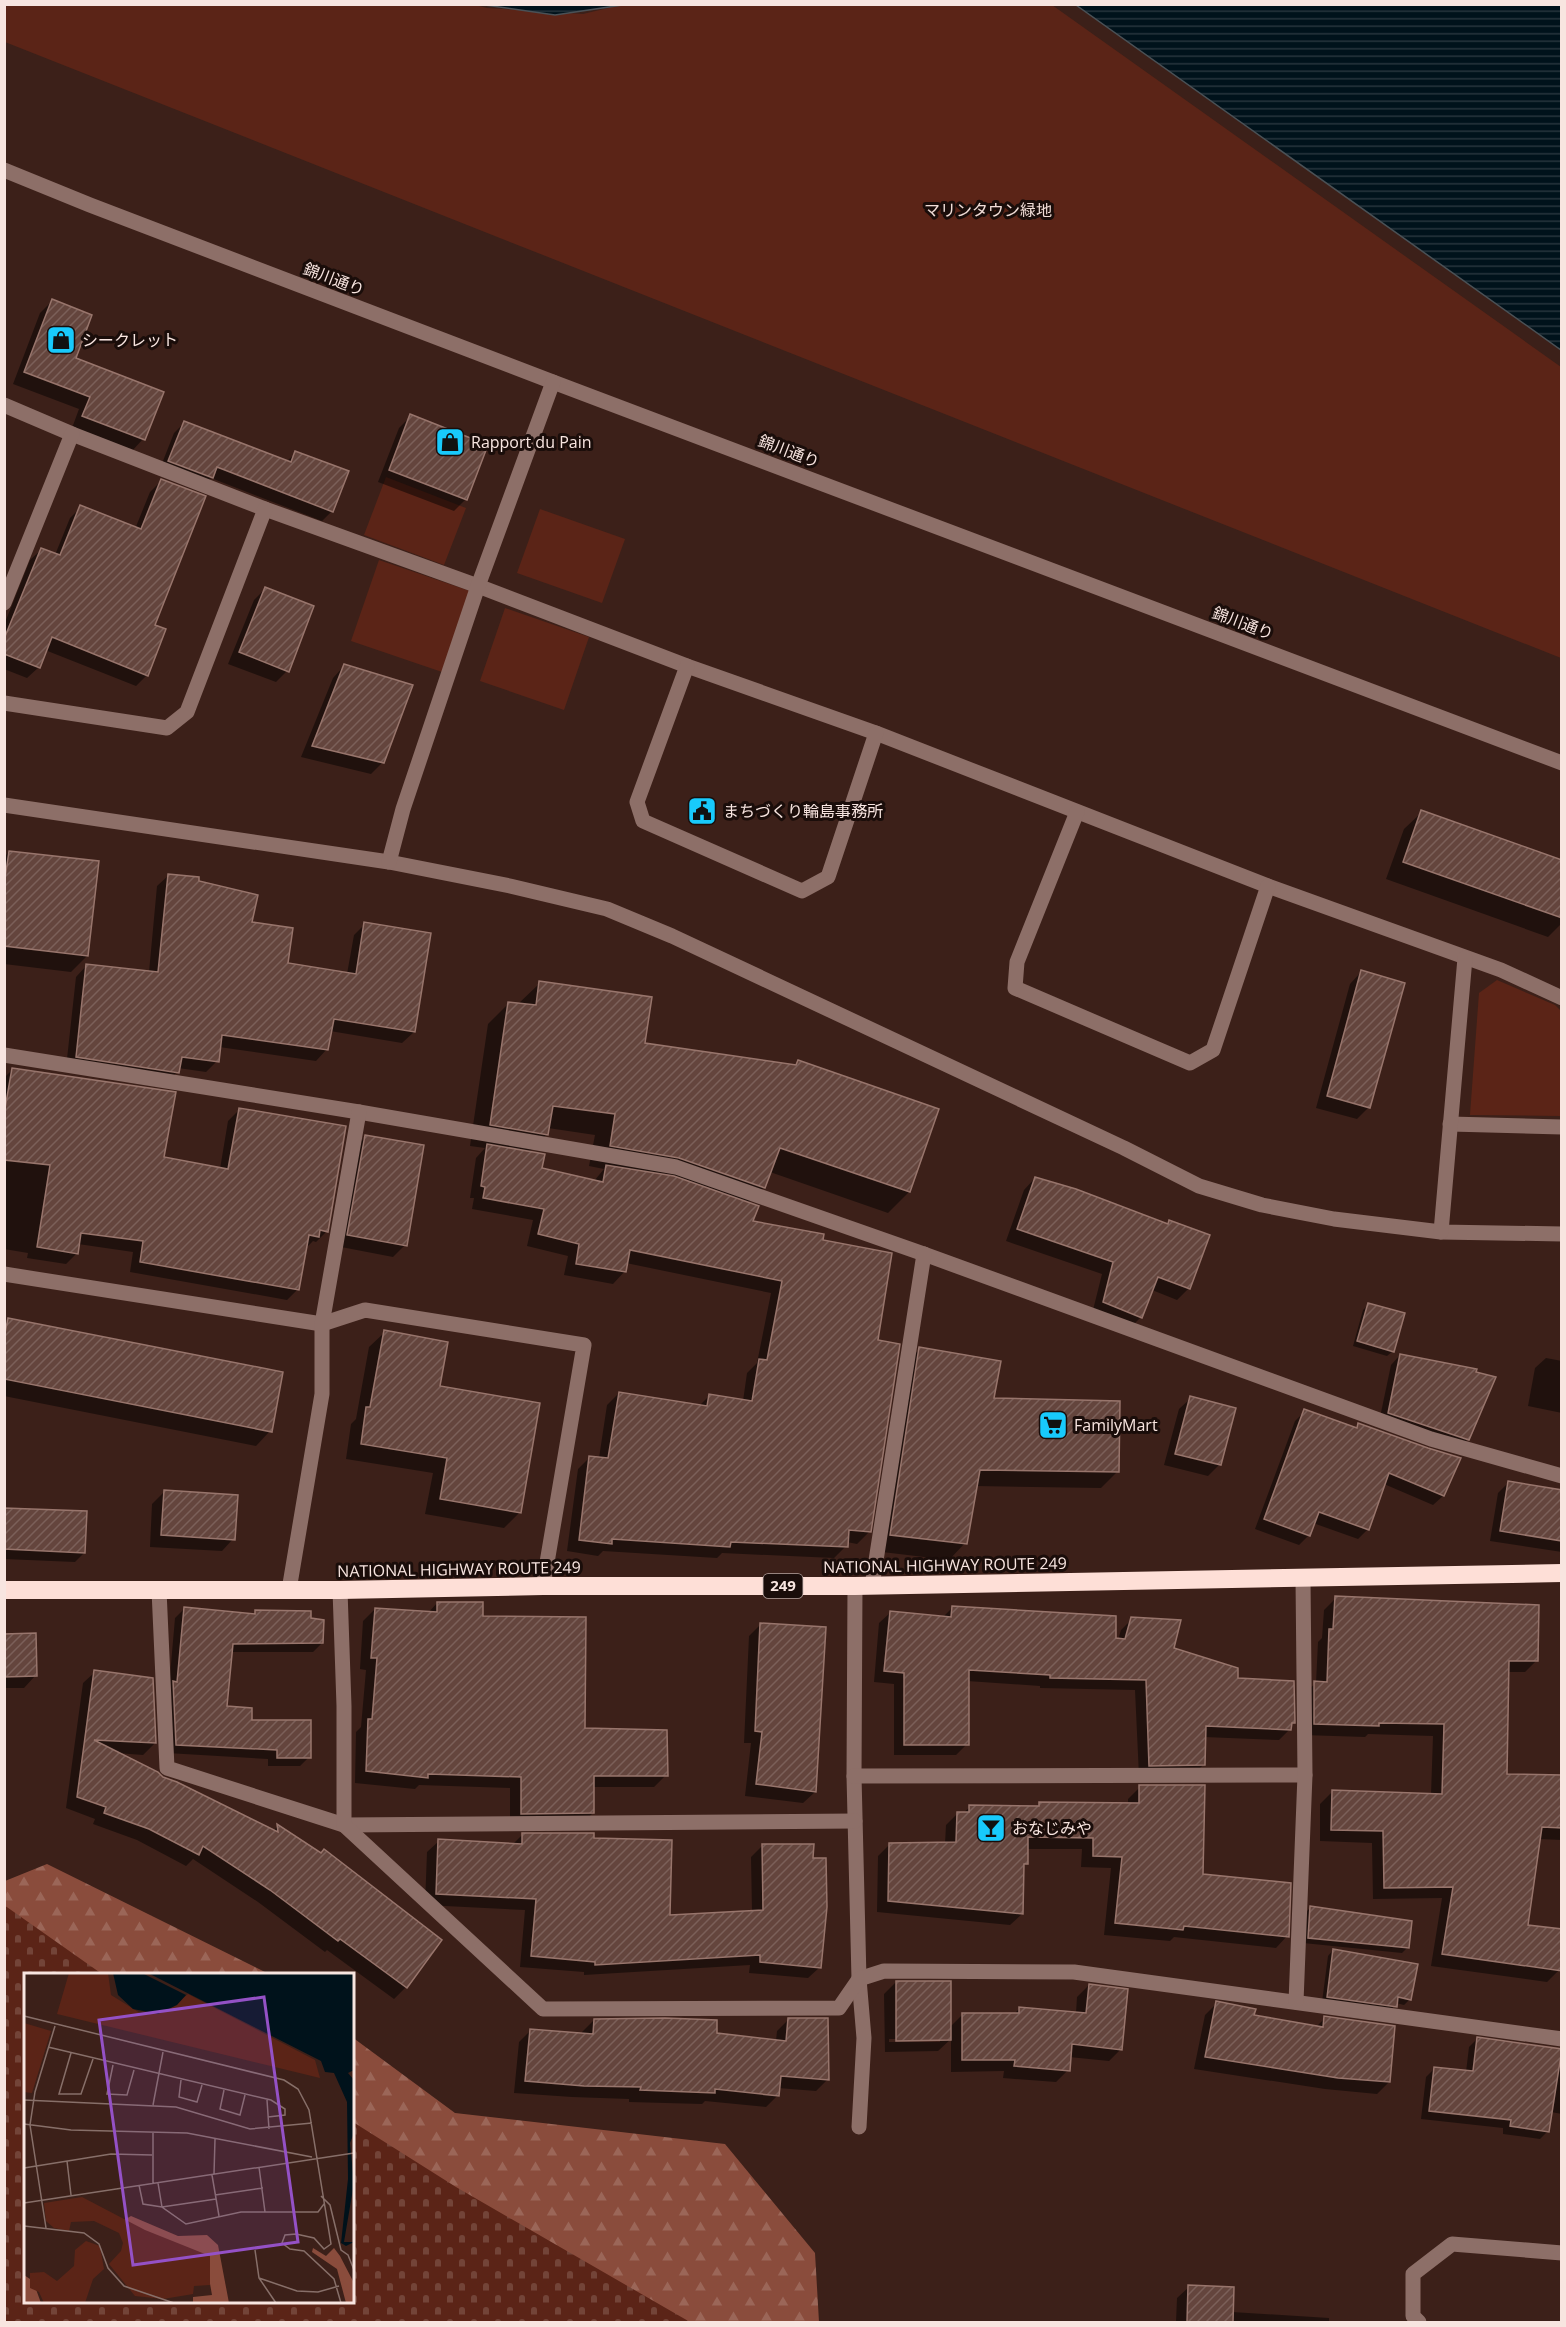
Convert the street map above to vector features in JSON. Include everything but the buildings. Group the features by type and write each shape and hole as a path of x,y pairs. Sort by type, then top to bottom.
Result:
{"highway":[{"name":"NATIONAL HIGHWAY ROUTE 249","path":"4,1590 864,1586 1562,1573"}],"street":[{"name":"錦川通り","path":"4,170 553,382 1562,763"},
{"path":"389,862 403,809 478,586 553,382"},
{"path":"4,405 265,509 478,586 687,666 876,733 1268,886 1502,970 1562,998"},
{"path":"4,603 72,434"},
{"path":"4,703 167,728 188,712 265,509"},
{"path":"687,666 637,802 643,821 802,891 828,877 876,733"},
{"path":"4,805 389,862 510,886 607,909 737,966 1124,1148 1199,1186 1262,1205 1324,1217 1441,1232 1562,1234"},
{"path":"1077,812 1017,962 1015,988 1190,1063 1213,1050 1268,886"},
{"path":"1441,1232 1465,958"},
{"path":"4,1054 676,1167 924,1254 1431,1439 1562,1476"},
{"path":"289,1590 322,1394 322,1324 359,1112"},
{"path":"1450,1124 1562,1127"},
{"path":"859,2127 864,2038 859,1979 854,1776 864,1586 924,1254"},
{"path":"4,1274 322,1324 365,1310 584,1345 543,1586"},
{"path":"1296,2002 1305,1775 1303,1579"},
{"path":"159,1590 167,1768 344,1826 855,1821"},
{"path":"340,1590 344,1706 344,1826 543,2008 839,2008 859,1979 884,1971 1074,1972 1562,2039"},
{"path":"854,1776 1305,1775"},
{"path":"1419,2322 1413,2316 1413,2274 1452,2244 1562,2253"}],"green space":[{"name":"マリンタウン緑地","path":"471,4 487,8 583,14 625,4 1052,5 1561,367 1561,658 5,42 4,5"},
{"path":"386,477 466,508 444,565 364,535"},
{"path":"540,509 625,539 602,603 517,573"},
{"path":"379,560 470,591 442,672 351,641"},
{"path":"505,608 589,637 564,710 480,681"},
{"path":"1497,980 1555,1005 1561,1011 1561,1116 1470,1115 1479,993"},
{"path":"47,1864 267,1973 24,1973 25,2303 5,2322 5,1881"},
{"path":"4,1905 101,1973 24,1973 24,2303 354,2303 354,2123 456,2187 690,2322 5,2322"},
{"path":"354,2038 455,2113 725,2144 815,2253 819,2322 633,2322 354,2214"}],"water":[{"path":"622,4 555,15 485,5"},
{"path":"1076,5 1561,5 1561,350"}],"place":[{"name":"シークレット","path":"61,340"},
{"name":"Rapport du Pain","path":"450,442"},
{"name":"まちづくり輪島事務所","path":"702,811"},
{"name":"FamilyMart","path":"1053,1425"},
{"name":"おなじみや","path":"991,1828"}]}
